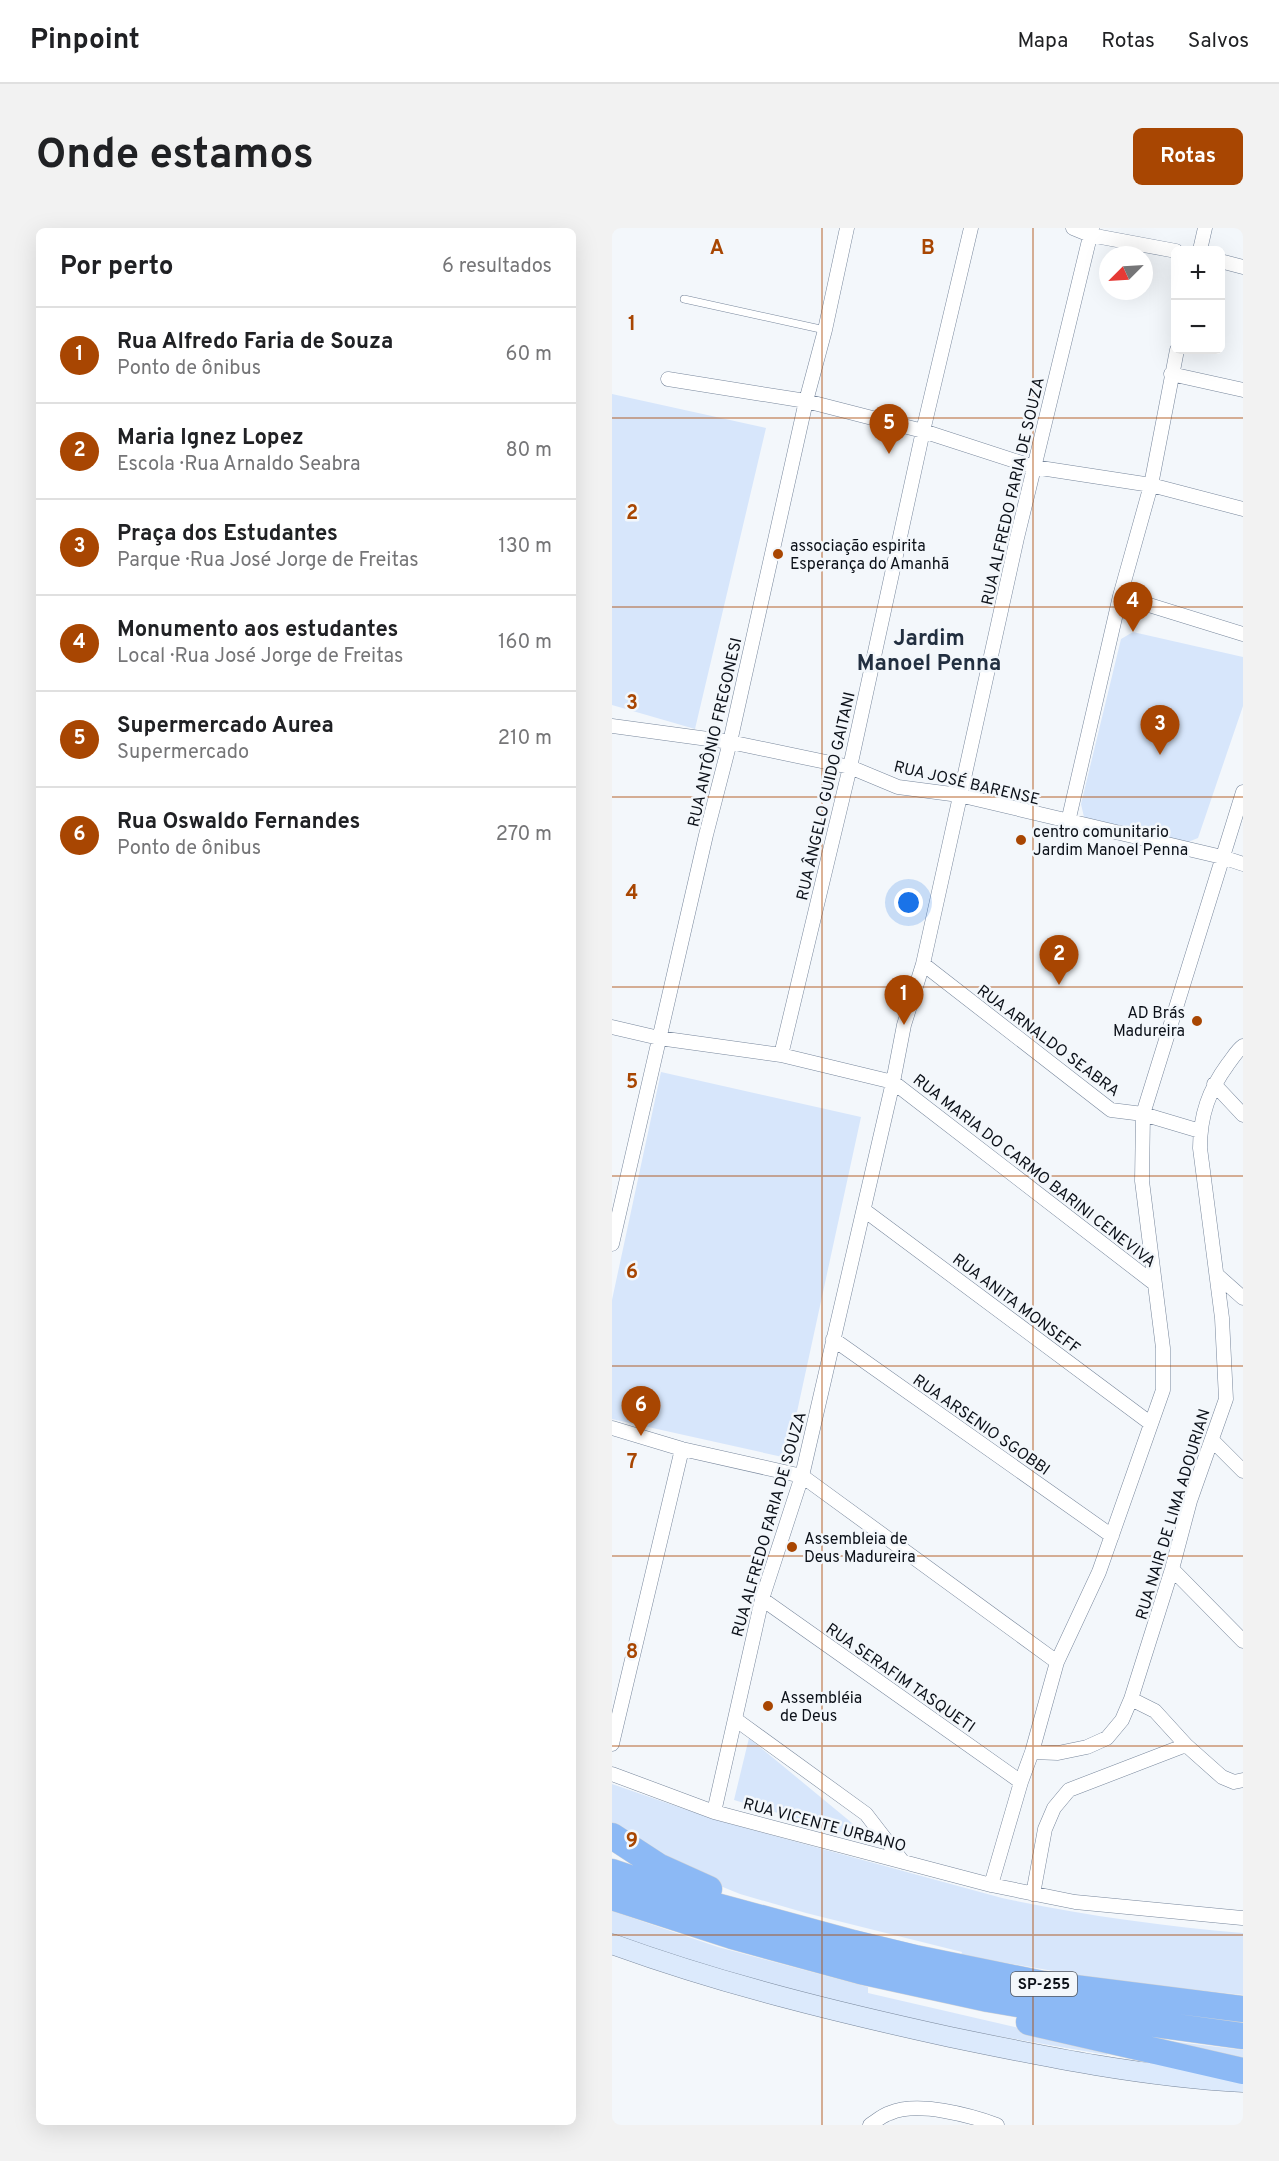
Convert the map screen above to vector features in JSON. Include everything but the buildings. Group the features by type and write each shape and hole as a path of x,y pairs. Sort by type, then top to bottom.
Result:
{"highway":[{"path":"612,1836 658,1866 690,1882 853,1944"},
{"name":"SP-255","path":"612,1872 698,1901 853,1944 983,1973 1044,1984 1242,2009"},
{"name":"SP-255","path":"614,1898 722,1933 860,1971 988,1999 1052,2010 1243,2036"},
{"path":"860,1971 939,1999 1243,2071"}],"main road":[{"path":"612,1944 786,1999 908,2028 1113,2068 1243,2082"}],"street":[{"name":"RUA ANTÔNIO FREGONESI","path":"612,1244 730,742 847,228"},
{"name":"RUA ÂNGELO GUIDO GAITANI","path":"781,1055 850,767 923,431 971,228"},
{"path":"1073,228 1171,250"},
{"path":"1201,246 1205,228"},
{"name":"RUA ALFREDO FARIA DE SOUZA","path":"714,1812 762,1599 802,1476 893,1082 904,1024 923,964 1034,467 1091,231"},
{"path":"1225,262 1243,267"},
{"path":"1068,822 1120,596 1150,485 1176,354"},
{"path":"1171,374 1243,390"},
{"path":"668,379 806,401 923,431 1034,467 1150,485 1243,509"},
{"path":"1120,596 1243,634"},
{"name":"RUA JOSÉ BARENSE","path":"612,726 730,742 850,767 898,787 959,795 1222,857 1243,864"},
{"path":"991,1885 1032,1752 1056,1662 1099,1572 1163,1390 1163,1348 1143,1181 1143,1114 1243,792"},
{"name":"RUA ARNALDO SEABRA","path":"923,964 1111,1110 1143,1114 1200,1131"},
{"name":"RUA MARIA DO CARMO BARINI CENEVIVA","path":"612,1028 659,1038 781,1055 893,1082 1155,1284"},
{"name":"RUA NAIR DE LIMA ADOURIAN","path":"1032,1752 1058,1753 1088,1747 1107,1738 1122,1720 1131,1699 1172,1569 1190,1501 1226,1399 1222,1318 1200,1148 1200,1131 1205,1103 1214,1084 1243,1046"},
{"path":"1214,1084 1243,1115"},
{"name":"RUA ANITA MONSEFF","path":"864,1210 1150,1423"},
{"path":"1217,1275 1243,1298"},
{"name":"RUA ARSENIO SGOBBI","path":"833,1339 1112,1536"},
{"path":"612,1428 682,1449 802,1476 1056,1662"},
{"path":"1212,1440 1243,1471"},
{"path":"612,1744 682,1449"},
{"path":"1172,1569 1243,1641"},
{"name":"RUA SERAFIM TASQUETI","path":"762,1599 1021,1782"},
{"path":"1131,1699 1155,1712 1186,1745 1222,1777 1239,1781"},
{"path":"735,1719 866,1814 903,1862"},
{"path":"1033,1894 1045,1829 1054,1808 1069,1790 1186,1745"},
{"name":"RUA VICENTE URBANO","path":"612,1774 714,1812 991,1885 1075,1902 1243,1917"},
{"path":"870,2125 891,2112 921,2108 969,2114 997,2125"}],"lane":[{"path":"684,299 825,330"}],"shaded area":[{"path":"612,394 766,428 695,729 612,705"},
{"path":"1133,632 1243,657 1243,706 1198,838 1183,844 1091,824 1084,817 1081,804 1121,639"},
{"path":"661,1072 861,1117 787,1458 612,1419 612,1300"},
{"path":"749,1738 875,1842 734,1800"},
{"path":"612,1784 716,1820 1002,1898 1122,1919 1243,1933 1243,1995 1105,1980 961,1955 962,1952 740,1894 703,1879 612,1827"},
{"path":"612,1911 718,1947 868,1987 868,1993 1109,2049 1107,2055 980,2033 860,2007 718,1970 612,1935"},
{"path":"1129,2036 1243,2050 1243,2063"}],"place":[{"name":"Supermercado Aurea","path":"889,454"},
{"name":"associação espirita Esperança do Amanhã","path":"778,554"},
{"name":"Monumento aos estudantes","path":"1133,632"},
{"name":"Praça dos Estudantes","path":"1160,755"},
{"name":"centro comunitario Jardim Manoel Penna","path":"1021,840"},
{"name":"Maria Ignez Lopez","path":"1059,985"},
{"name":"AD Brás Madureira","path":"1197,1021"},
{"name":"Rua Alfredo Faria de Souza","path":"904,1025"},
{"name":"Rua Oswaldo Fernandes","path":"641,1436"},
{"name":"Assembleia de Deus Madureira","path":"792,1547"},
{"name":"Assembléia de Deus","path":"768,1706"}],"district":[{"name":"Jardim Manoel Penna","path":"929,650"}]}
